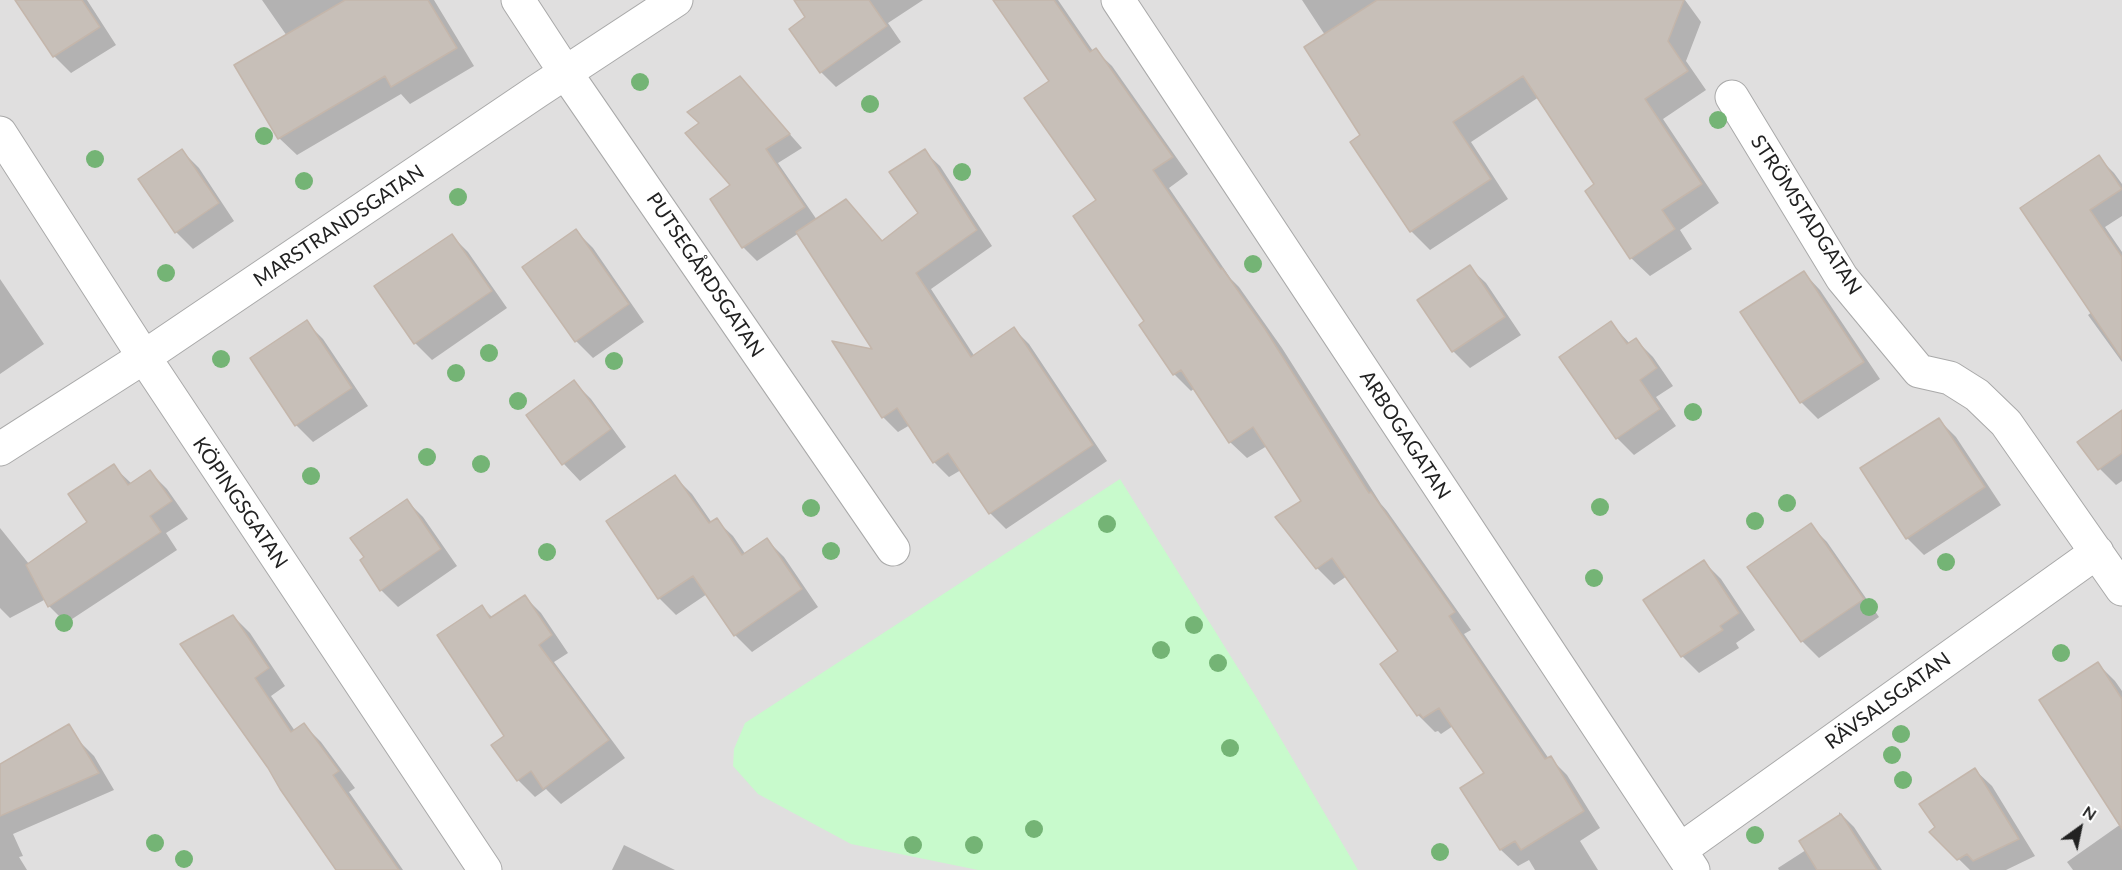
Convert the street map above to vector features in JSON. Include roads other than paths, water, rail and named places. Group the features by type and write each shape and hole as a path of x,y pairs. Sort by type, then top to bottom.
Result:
{"street":[{"name":"PUTSEGÅRDSGATAN","path":"518,0 565,72 893,549"},
{"name":"MARSTRANDSGATAN","path":"0,449 144,357 565,72 676,0"},
{"name":"ARBOGAGATAN","path":"1118,0 1687,860"},
{"name":"STRÖMSTADGATAN","path":"1732,97 1842,278 1919,371 1950,378 1977,395 2007,423 2122,589"},
{"name":"KÖPINGSGATAN","path":"0,133 144,357 485,870"},
{"name":"RÄVSALSGATAN","path":"1687,860 2097,552"}]}
